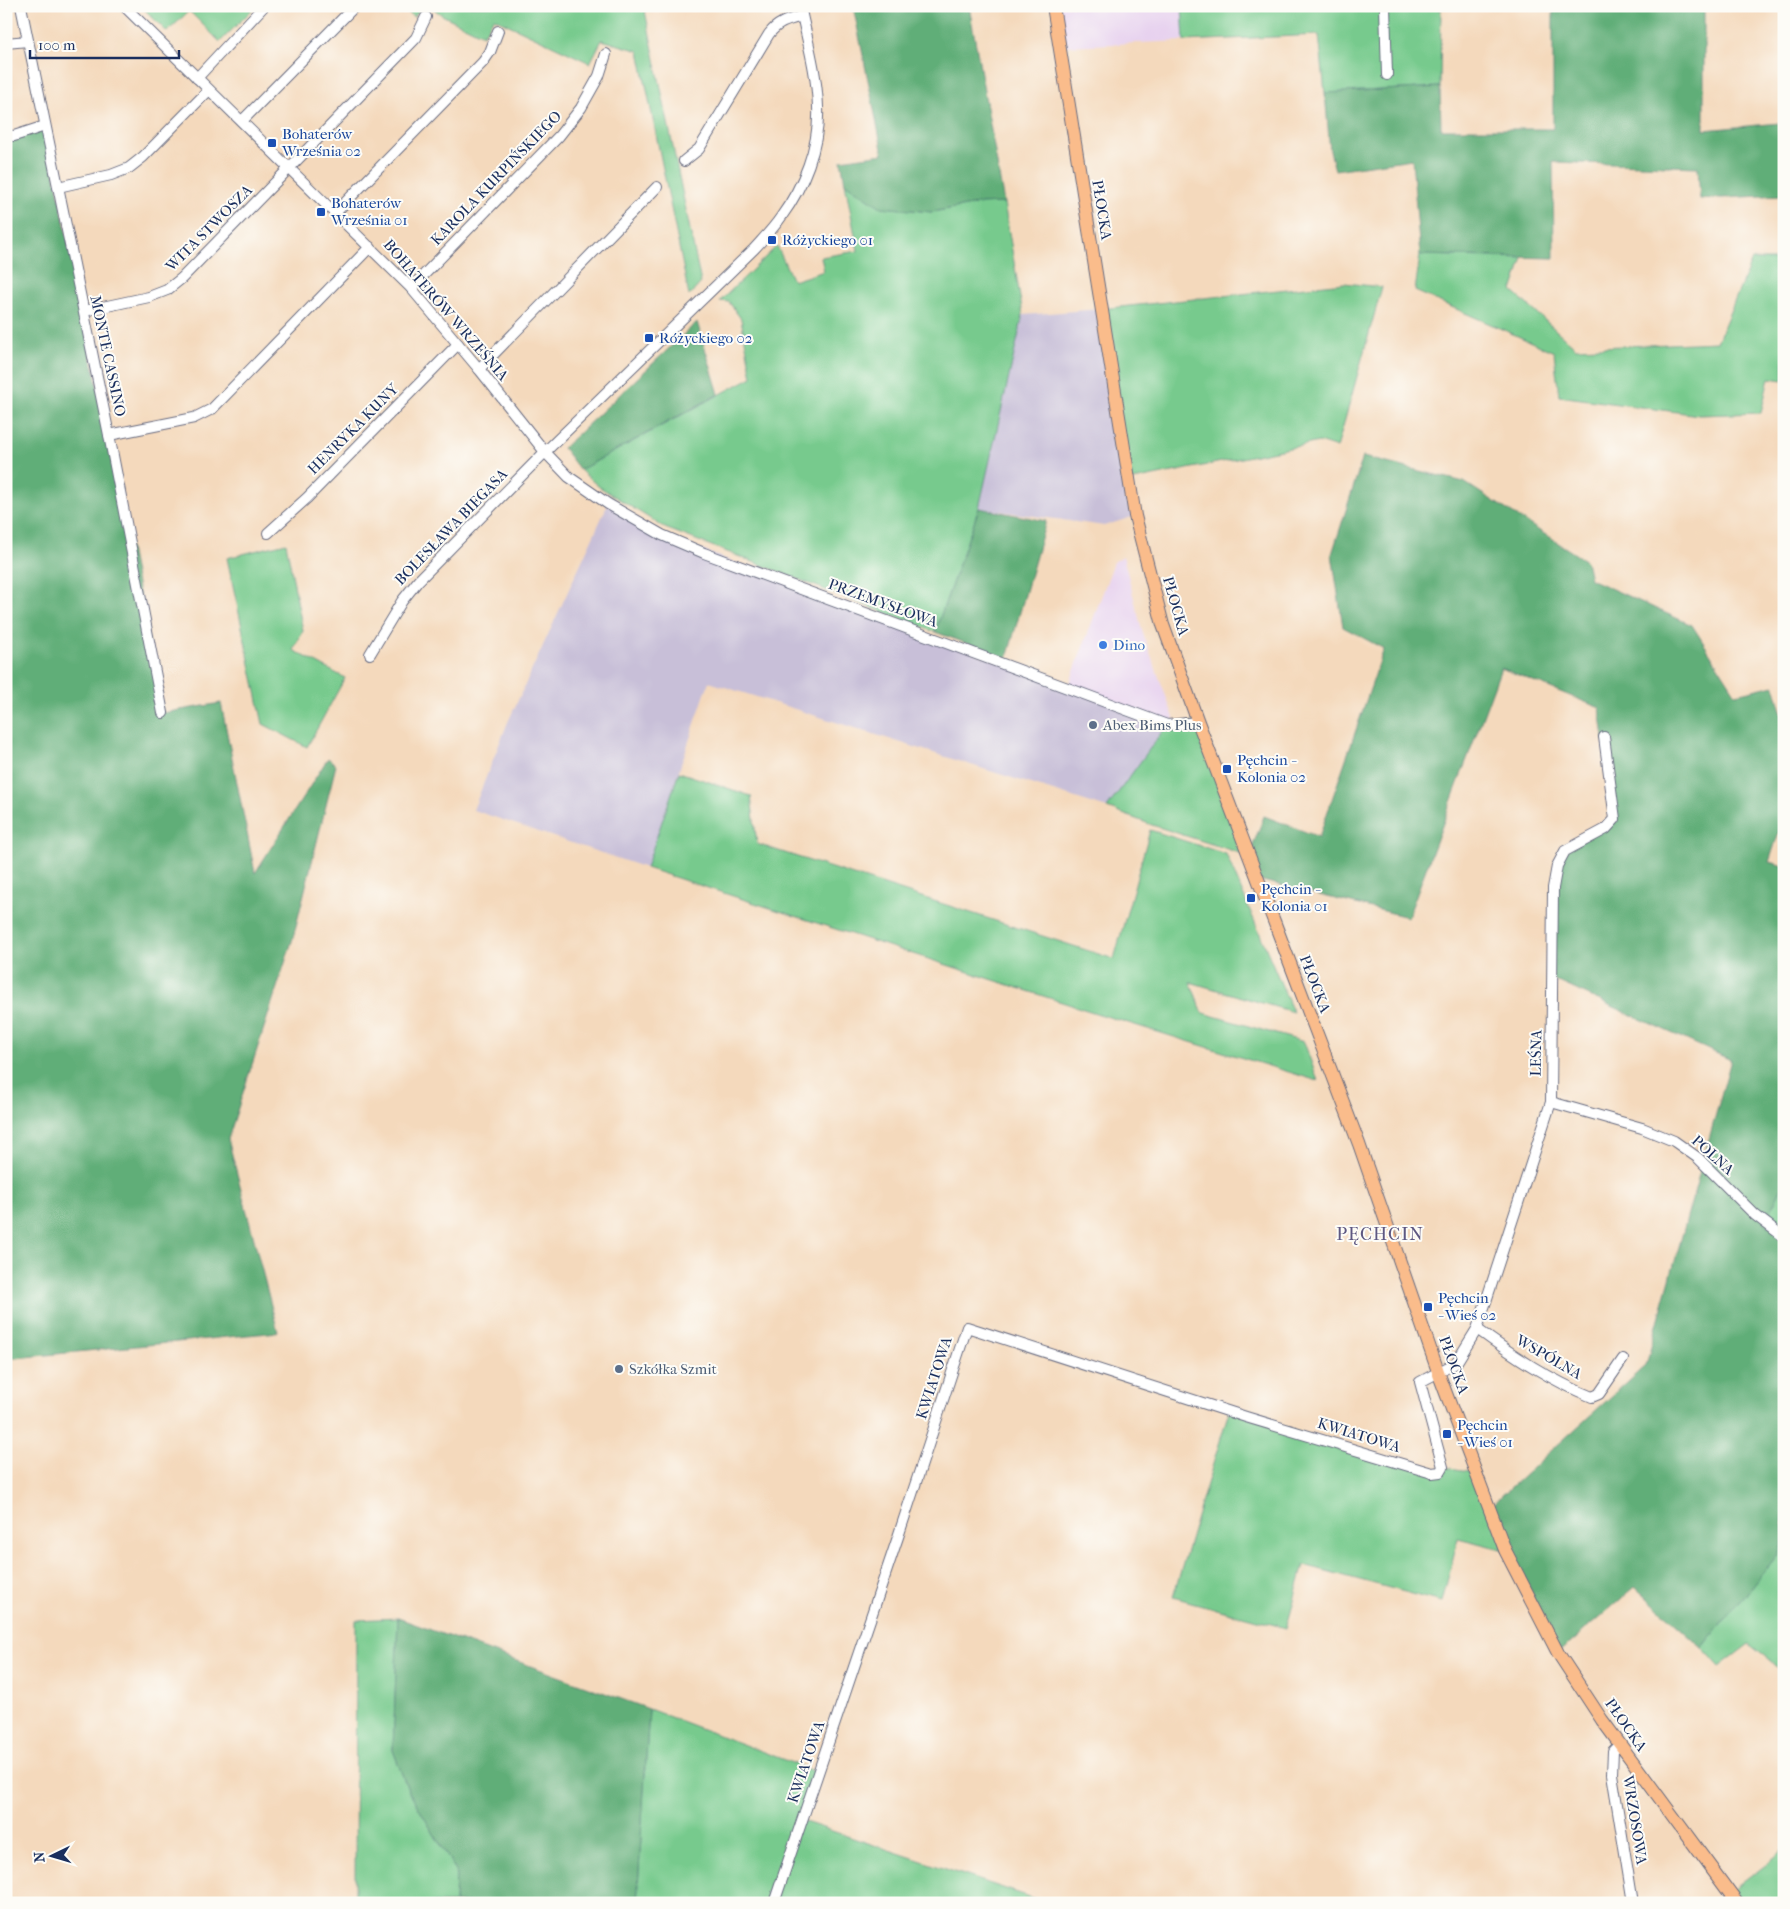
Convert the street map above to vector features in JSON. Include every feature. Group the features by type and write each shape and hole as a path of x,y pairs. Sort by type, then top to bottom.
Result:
{"main road":[{"name":"PŁOCKA","path":"1053,6 1134,516 1163,625 1198,722 1359,1144 1438,1372 1505,1550 1558,1653 1620,1744 1736,1903"}],"street":[{"name":"MONTE CASSINO","path":"21,6 109,435 163,713"},
{"name":"BOHATERÓW WRZEŚNIA","path":"124,6 411,288 545,452 569,477"},
{"path":"197,78 264,6"},
{"path":"242,121 355,6"},
{"path":"1385,6 1387,75"},
{"path":"684,161 699,149 775,26 801,11"},
{"name":"BOLESŁAWA BIEGASA","path":"370,654 402,601 418,581 545,452 754,249 785,210 798,190 811,158 817,135 818,108 816,82 801,11"},
{"name":"WITA STWOSZA","path":"84,312 149,297 167,290 182,278 416,38 426,16"},
{"path":"334,213 483,62 490,52 498,32"},
{"path":"6,43 28,41"},
{"name":"KAROLA KURPIŃSKIEGO","path":"411,288 559,136 581,108 599,76 606,54"},
{"path":"58,186 111,175 129,168 143,157 209,90"},
{"path":"6,135 14,136 45,126"},
{"path":"479,369 657,187"},
{"path":"109,435 194,418 212,409 370,247"},
{"name":"HENRYKA KUNY","path":"268,533 307,498 458,344"},
{"name":"PRZEMYSŁOWA","path":"569,477 608,504 662,535 704,553 1167,725 1198,722"},
{"name":"LEŚNA","path":"1438,1372 1456,1363 1477,1329 1550,1102 1553,888 1557,866 1565,851 1606,829 1615,819 1604,738"},
{"name":"POLNA","path":"1550,1102 1642,1128 1674,1141 1698,1158 1755,1215 1784,1237"},
{"name":"KWIATOWA","path":"774,1903 892,1555 966,1328 1246,1417 1432,1473 1440,1472 1443,1467 1420,1382 1438,1372"},
{"name":"WSPÓLNA","path":"1477,1329 1522,1362 1558,1382 1592,1397 1600,1394 1623,1359"},
{"name":"WRZOSOWA","path":"1620,1744 1613,1751 1612,1774 1633,1903"}],"shaded area":[{"path":"1058,6 1182,6 1184,41 1066,46"},
{"path":"1101,309 1135,516 1104,526 979,508 1023,315"},
{"path":"608,504 662,535 1167,725 1107,808 709,682 646,868 473,810 508,722"},
{"path":"1123,556 1143,634 1174,718 1167,725 1068,688 1114,562"}],"green space":[{"path":"141,6 256,6 220,42 189,11 167,32"},
{"path":"400,6 423,6 414,17"},
{"path":"430,6 644,6 701,283 689,296 639,51 602,40 590,63 494,18 483,35 442,15"},
{"path":"853,6 969,6 1004,203 977,204 932,212 881,207 845,183 841,160 883,154"},
{"path":"1182,6 1441,6 1440,87 1325,93 1319,35 1184,41"},
{"path":"1553,6 1704,6 1704,130 1780,123 1780,149 1784,149 1784,195 1700,199 1698,167 1553,162 1554,258 1420,255 1412,159 1335,170 1330,151 1325,93 1440,87 1441,129 1553,129"},
{"path":"45,126 163,713 221,703 255,873 328,758 336,765 293,938 228,1139 278,1332 6,1359 6,135"},
{"path":"845,183 882,207 932,212 977,204 1004,203 1023,315 979,508 935,632 665,528 598,486 580,470 752,377 741,319 729,302 720,301 777,246 793,281 824,271 821,257 858,251"},
{"path":"1420,255 1523,258 1512,291 1576,348 1717,342 1752,260 1784,260 1784,380 1769,378 1761,413 1699,415 1559,396 1554,352 1415,291"},
{"path":"1344,283 1382,287 1337,448 1319,442 1129,481 1101,309"},
{"path":"697,322 719,394 580,470 563,448"},
{"path":"1363,457 1464,482 1586,561 1590,579 1692,625 1736,694 1774,685 1784,722 1784,816 1769,862 1784,866 1784,1182 1765,1223 1784,1237 1784,1538 1779,1553 1702,1648 1635,1587 1558,1653 1489,1507 1646,1365 1731,1060 1552,979 1553,888 1565,851 1615,819 1600,708 1501,668 1408,917 1259,880 1249,856 1264,816 1319,837 1384,649 1343,627 1332,554"},
{"path":"979,508 1046,521 1007,658 935,632"},
{"path":"286,543 303,631 293,650 345,678 307,747 263,724 227,558"},
{"path":"1198,722 1249,856 1152,825 1107,808 1167,725"},
{"path":"679,772 751,796 757,844 1114,959 1150,830 1226,854 1293,1012 1190,982 1203,1013 1304,1042 1318,1081 1099,1014 646,868"},
{"path":"1784,1182 1784,1237 1765,1223"},
{"path":"1229,1411 1432,1473 1443,1467 1476,1472 1505,1550 1458,1538 1442,1602 1304,1565 1286,1628 1173,1597"},
{"path":"1784,1538 1784,1672 1749,1644 1719,1667 1702,1648 1779,1553"},
{"path":"398,1618 393,1750 408,1790 456,1871 455,1903 355,1903 356,1620"},
{"path":"398,1618 649,1709 637,1903 455,1903 456,1871 408,1790 393,1750"},
{"path":"649,1709 819,1773 802,1821 1048,1903 637,1903"},
{"path":"1784,1850 1784,1903 1737,1903 1729,1892"}],"place":[{"name":"Bohaterów Września 02","path":"272,143"},
{"name":"Bohaterów Września 01","path":"321,212"},
{"name":"Różyckiego 01","path":"772,240"},
{"name":"Różyckiego 02","path":"649,338"},
{"name":"Dino","path":"1103,645"},
{"name":"Abex Bims Plus","path":"1093,725"},
{"name":"Pęchcin - Kolonia 02","path":"1227,769"},
{"name":"Pęchcin - Kolonia 01","path":"1251,898"},
{"name":"Pęchcin - Wieś 02","path":"1428,1307"},
{"name":"Szkółka Szmit","path":"619,1369"},
{"name":"Pęchcin - Wieś 01","path":"1447,1434"}],"district":[{"name":"PĘCHCIN","path":"1380,1234"}]}
